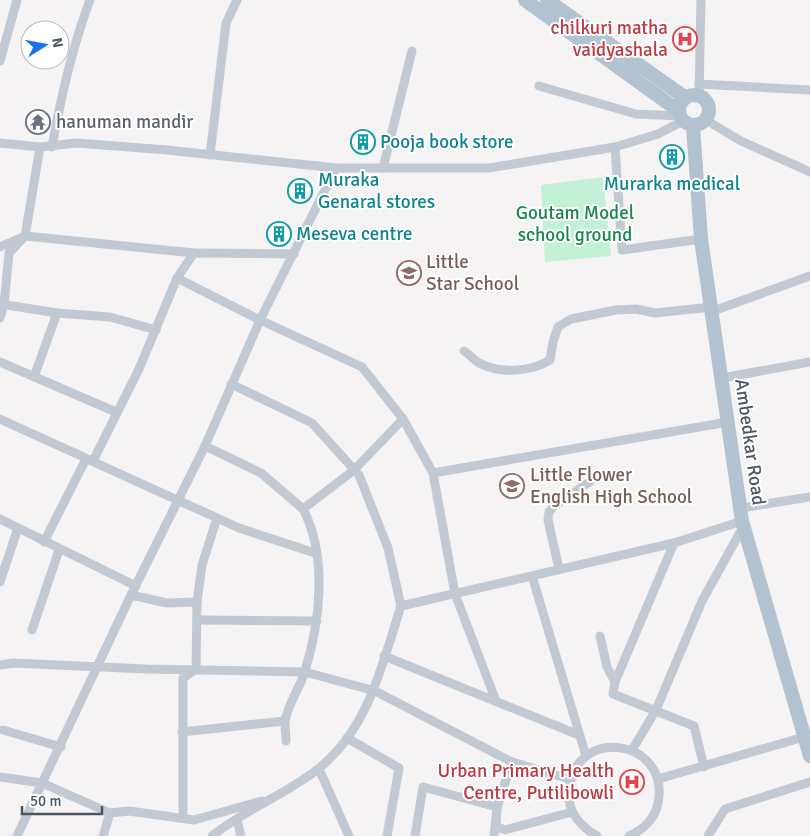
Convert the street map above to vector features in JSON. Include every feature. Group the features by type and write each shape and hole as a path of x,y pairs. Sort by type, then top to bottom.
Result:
{"main road":[{"path":"525,0 688,119"},
{"path":"547,0 694,92 680,106 688,119"},
{"name":"Ambedkar Road","path":"694,92 708,106 688,119 701,238 742,519 805,720 804,737 810,756"}],"street":[{"path":"0,61 17,0"},
{"path":"52,146 68,66 90,0"},
{"path":"210,155 226,23 238,0"},
{"path":"702,0 694,92 810,90"},
{"path":"383,168 412,50"},
{"path":"539,86 636,114 688,119 810,172"},
{"path":"0,143 40,147 77,143 336,168 489,168 615,147 658,134 688,119"},
{"path":"0,318 9,253 25,236 40,147"},
{"path":"615,147 622,250 701,238"},
{"path":"18,836 176,501 205,446 260,320 336,168"},
{"path":"0,247 25,236 194,253 294,254"},
{"path":"44,542 116,412 156,330 162,309 177,278 194,253"},
{"path":"464,350 479,363 500,370 528,370 550,360 558,327 571,319 616,310 636,309 655,312 712,309 810,276"},
{"path":"177,278 260,320 362,366 403,419 434,473 455,594 496,700"},
{"path":"2,305 57,313 110,317 156,330"},
{"path":"34,378 57,313"},
{"path":"0,362 116,412"},
{"path":"722,378 810,362"},
{"path":"212,836 319,769 347,738 375,691 384,656 401,606 388,548 359,475 312,423 231,384"},
{"path":"0,419 176,501 217,518 316,553"},
{"path":"303,509 354,470 403,419"},
{"path":"434,473 728,422"},
{"path":"205,446 261,472 303,509 311,526 318,571 317,621 305,672 285,721 286,741"},
{"path":"559,569 548,520 549,512 554,506 591,482"},
{"path":"401,606 674,543 810,497"},
{"path":"196,669 198,602 202,566 217,518"},
{"path":"0,519 59,550 136,586"},
{"path":"632,750 656,710 702,601 742,519"},
{"path":"1,576 18,528"},
{"path":"674,543 615,682 613,694 694,726 704,767"},
{"path":"32,630 59,550"},
{"path":"532,576 586,756"},
{"path":"131,595 167,603 198,602"},
{"path":"198,620 317,621"},
{"path":"600,636 607,667 615,682"},
{"path":"384,656 580,735"},
{"path":"0,664 305,672 375,691 512,762 570,779"},
{"path":"183,817 183,678 196,669"},
{"path":"182,732 285,721"},
{"path":"3,730 61,747"},
{"path":"658,779 804,737"},
{"path":"347,738 399,768 387,836"},
{"path":"597,836 584,829 572,812 568,799 570,779 576,766 586,756 608,747 632,750 643,757 658,779 660,794 657,809 649,822 638,832 629,836"},
{"path":"494,836 497,807 512,762"},
{"path":"319,769 350,836"},
{"path":"0,777 42,783 110,813 129,811 194,820 274,798"},
{"path":"708,836 725,809 810,782"},
{"path":"415,836 423,787 497,807"},
{"path":"497,807 496,826 505,830 572,812"},
{"path":"103,836 110,813"},
{"path":"237,820 241,836"}],"green space":[{"name":"Goutam Model school ground","path":"603,177 611,256 545,262 541,185"}],"place":[{"name":"chilkuri matha vaidyashala","path":"685,39"},
{"name":"hanuman mandir","path":"38,122"},
{"name":"Pooja book store","path":"363,142"},
{"name":"Murarka medical","path":"672,157"},
{"name":"Muraka Genaral stores","path":"300,191"},
{"name":"Meseva centre","path":"279,234"},
{"name":"Little Star School","path":"409,273"},
{"name":"Little Flower English High School","path":"512,486"},
{"name":"Urban Primary Health Centre, Putilibowli","path":"632,782"}]}
